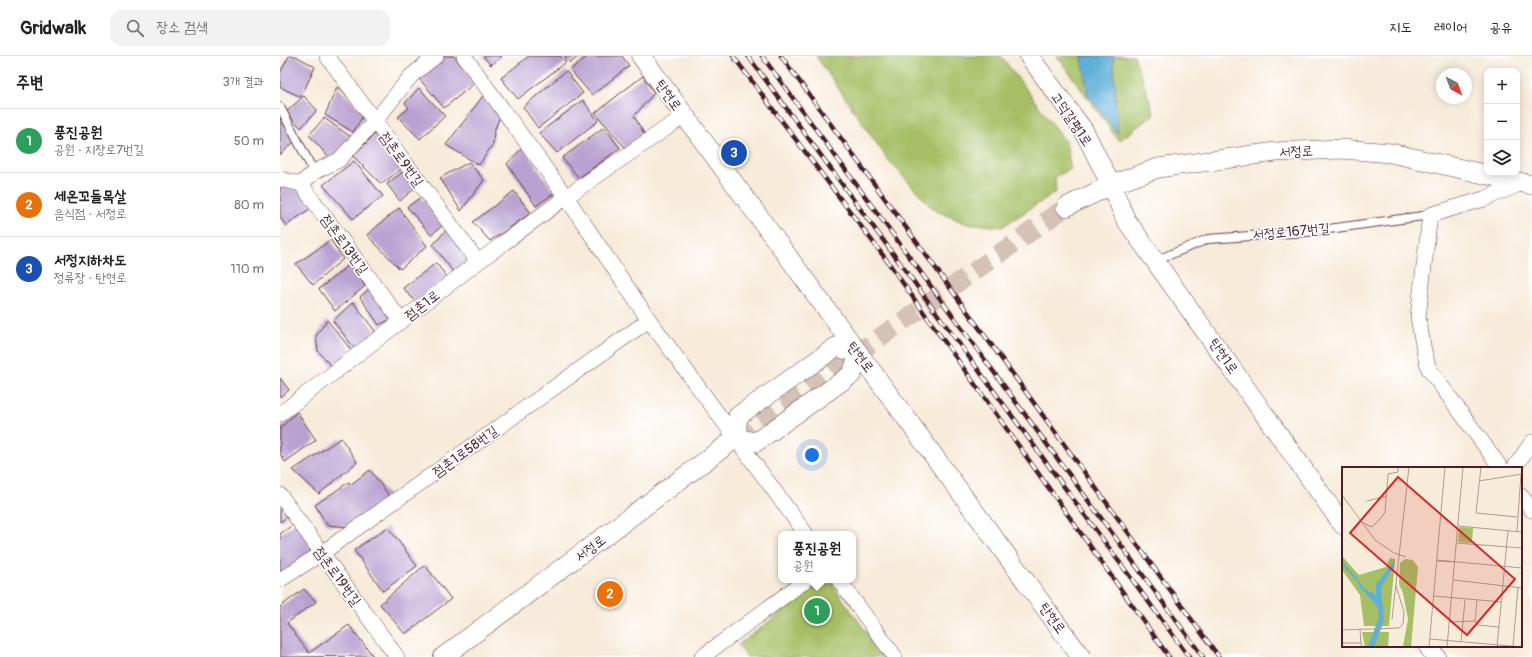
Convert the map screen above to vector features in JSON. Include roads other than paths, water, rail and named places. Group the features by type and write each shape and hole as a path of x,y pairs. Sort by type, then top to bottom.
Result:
{"street":[{"name":"점촌로9번길","path":"327,56 478,262"},
{"path":"280,180 301,184 314,172 340,160 375,121 411,76 436,56"},
{"path":"464,56 566,197 649,320 804,531"},
{"name":"탄현로","path":"641,56 1081,657"},
{"name":"고덕갈평1로","path":"1028,56 1084,131 1111,185"},
{"name":"점촌1로","path":"280,414 478,262 566,197 684,116"},
{"name":"서정로","path":"1066,207 1111,185 1158,168 1276,152 1341,149 1391,153 1527,184"},
{"name":"점촌로13번길","path":"301,184 401,321"},
{"name":"서정로167번길","path":"1430,215 1527,184"},
{"name":"탄현1로","path":"1111,185 1126,220 1157,260 1342,524"},
{"path":"1430,215 1418,316 1427,363 1429,369 1500,467"},
{"name":"점촌1로58번길","path":"280,580 322,553 649,320"},
{"path":"836,347 858,354 852,374 756,442 736,438 738,416 836,347"},
{"name":"서정로","path":"443,657 736,438"},
{"path":"1515,467 1532,442"},
{"name":"점촌로19번길","path":"280,495 396,657"},
{"path":"1522,497 1532,510"},
{"path":"702,657 802,583"},
{"path":"841,583 895,657"},
{"path":"1429,647 1436,657"}],"lane":[{"path":"280,107 314,172"},
{"name":"서정로167번길","path":"1157,260 1208,239 1307,232 1430,215"}],"water":[{"path":"1082,56 1113,56 1118,133 1088,95"}],"tunnel":[{"path":"736,438 1066,207"}],"railway":[{"path":"733,56 885,258 1169,657"},
{"path":"748,56 1189,657"},
{"path":"762,56 1203,657"},
{"path":"781,56 1219,657"}],"place":[{"name":"서정지하차도","path":"734,153"},
{"name":"세온꼬들목살","path":"610,594"},
{"name":"풍진공원","path":"817,611"}]}
